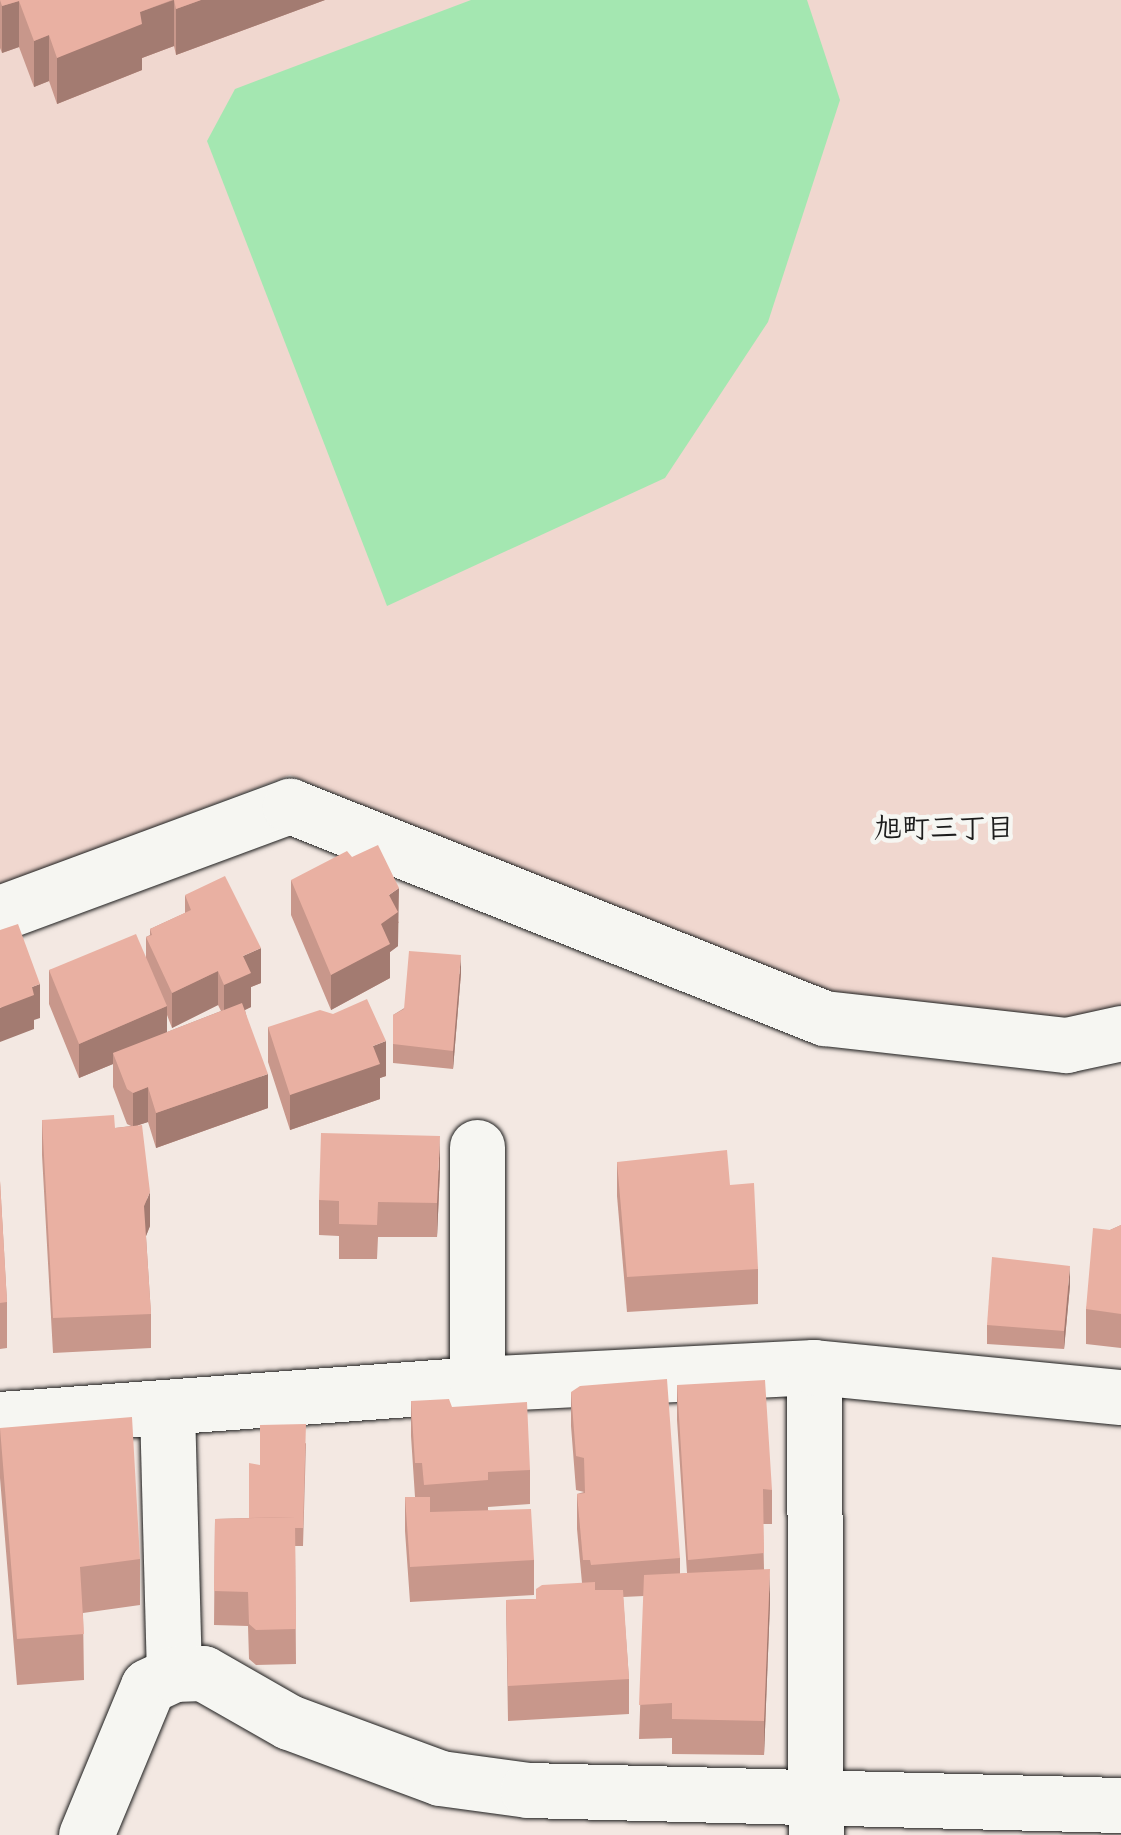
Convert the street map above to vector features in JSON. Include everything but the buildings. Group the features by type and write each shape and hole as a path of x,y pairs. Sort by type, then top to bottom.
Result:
{"street":[{"path":"0,913 290,806 824,1018 1066,1045 1121,1033"},
{"path":"477,1147 477,1384"},
{"path":"814,1367 816,1815"},
{"path":"0,1419 477,1384 814,1367 1121,1397"},
{"path":"167,1408 174,1674"},
{"path":"86,1835 148,1686 174,1674 203,1673 289,1722 440,1778 528,1790 816,1815 1121,1805"}],"shaded area":[{"path":"0,0 1121,0 1121,1005 1029,1027 842,1002 290,775 0,886"}],"green space":[{"path":"471,0 807,0 840,100 768,322 665,478 387,606 207,141 235,89"}],"district":[{"name":"旭町三丁目","path":"944,827"}]}
